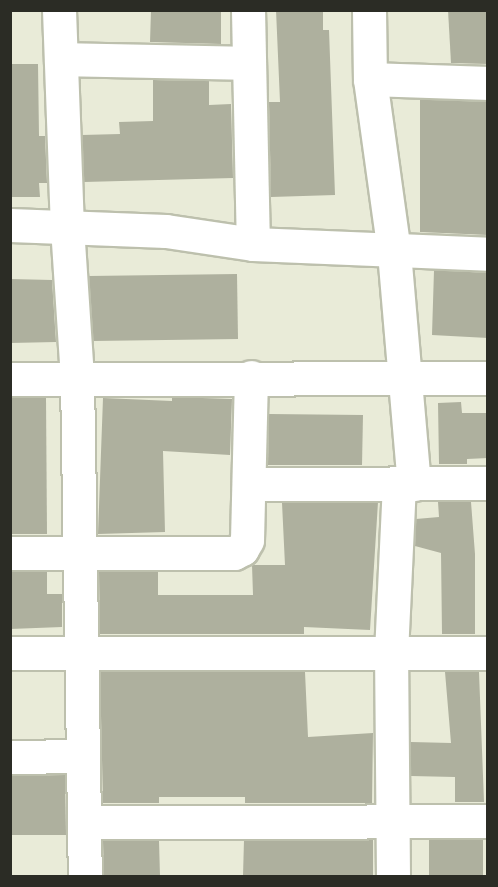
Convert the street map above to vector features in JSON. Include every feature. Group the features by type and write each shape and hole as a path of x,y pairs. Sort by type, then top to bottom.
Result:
{"street":[{"path":"59,10 67,227 77,377 79,655 85,876"},
{"path":"248,10 253,244"},
{"path":"369,10 370,79 394,252 407,485 391,653 390,822 393,876"},
{"path":"61,59 249,63"},
{"path":"370,79 488,83"},
{"path":"10,225 166,231 253,244 394,252 488,254"},
{"path":"10,379 77,377 488,378"},
{"path":"10,554 234,553 242,549 247,540 251,377"},
{"path":"249,484 488,483"},
{"path":"10,653 79,655 488,653"},
{"path":"10,757 83,756"},
{"path":"85,822 488,821"}],"building":[{"path":"151,10 221,10 221,44 150,42"},
{"path":"276,10 323,10 323,30 329,30 335,195 271,197 269,102 280,102"},
{"path":"448,10 488,10 488,64 451,63"},
{"path":"10,64 38,64 39,136 45,136 47,183 39,183 40,197 10,197"},
{"path":"153,80 209,81 209,105 231,104 233,178 84,182 82,135 120,134 119,122 153,121"},
{"path":"420,99 488,102 488,235 420,232"},
{"path":"434,270 488,273 488,338 432,335"},
{"path":"237,274 238,339 93,341 89,276"},
{"path":"10,279 52,280 56,342 10,343"},
{"path":"172,397 232,399 230,455 163,451 165,532 98,534 103,398 172,401"},
{"path":"10,398 46,398 47,534 10,534"},
{"path":"461,402 462,413 488,413 488,458 467,459 467,464 439,464 438,403"},
{"path":"269,414 363,415 362,465 268,465"},
{"path":"378,502 370,630 304,627 304,634 100,634 99,572 158,572 158,595 253,595 252,565 285,565 282,503"},
{"path":"438,502 471,502 475,554 475,634 442,634 441,553 415,546 416,519 439,517"},
{"path":"10,572 47,572 47,594 62,594 62,627 10,629"},
{"path":"100,672 305,672 308,737 373,733 372,803 245,803 245,797 159,797 159,803 103,803"},
{"path":"445,672 479,672 484,802 455,802 455,777 411,776 411,742 451,743"},
{"path":"65,775 66,835 10,835 10,776"},
{"path":"244,840 373,840 373,876 243,876"},
{"path":"429,840 483,840 483,876 429,876"},
{"path":"103,841 159,841 160,876 104,876"}]}
